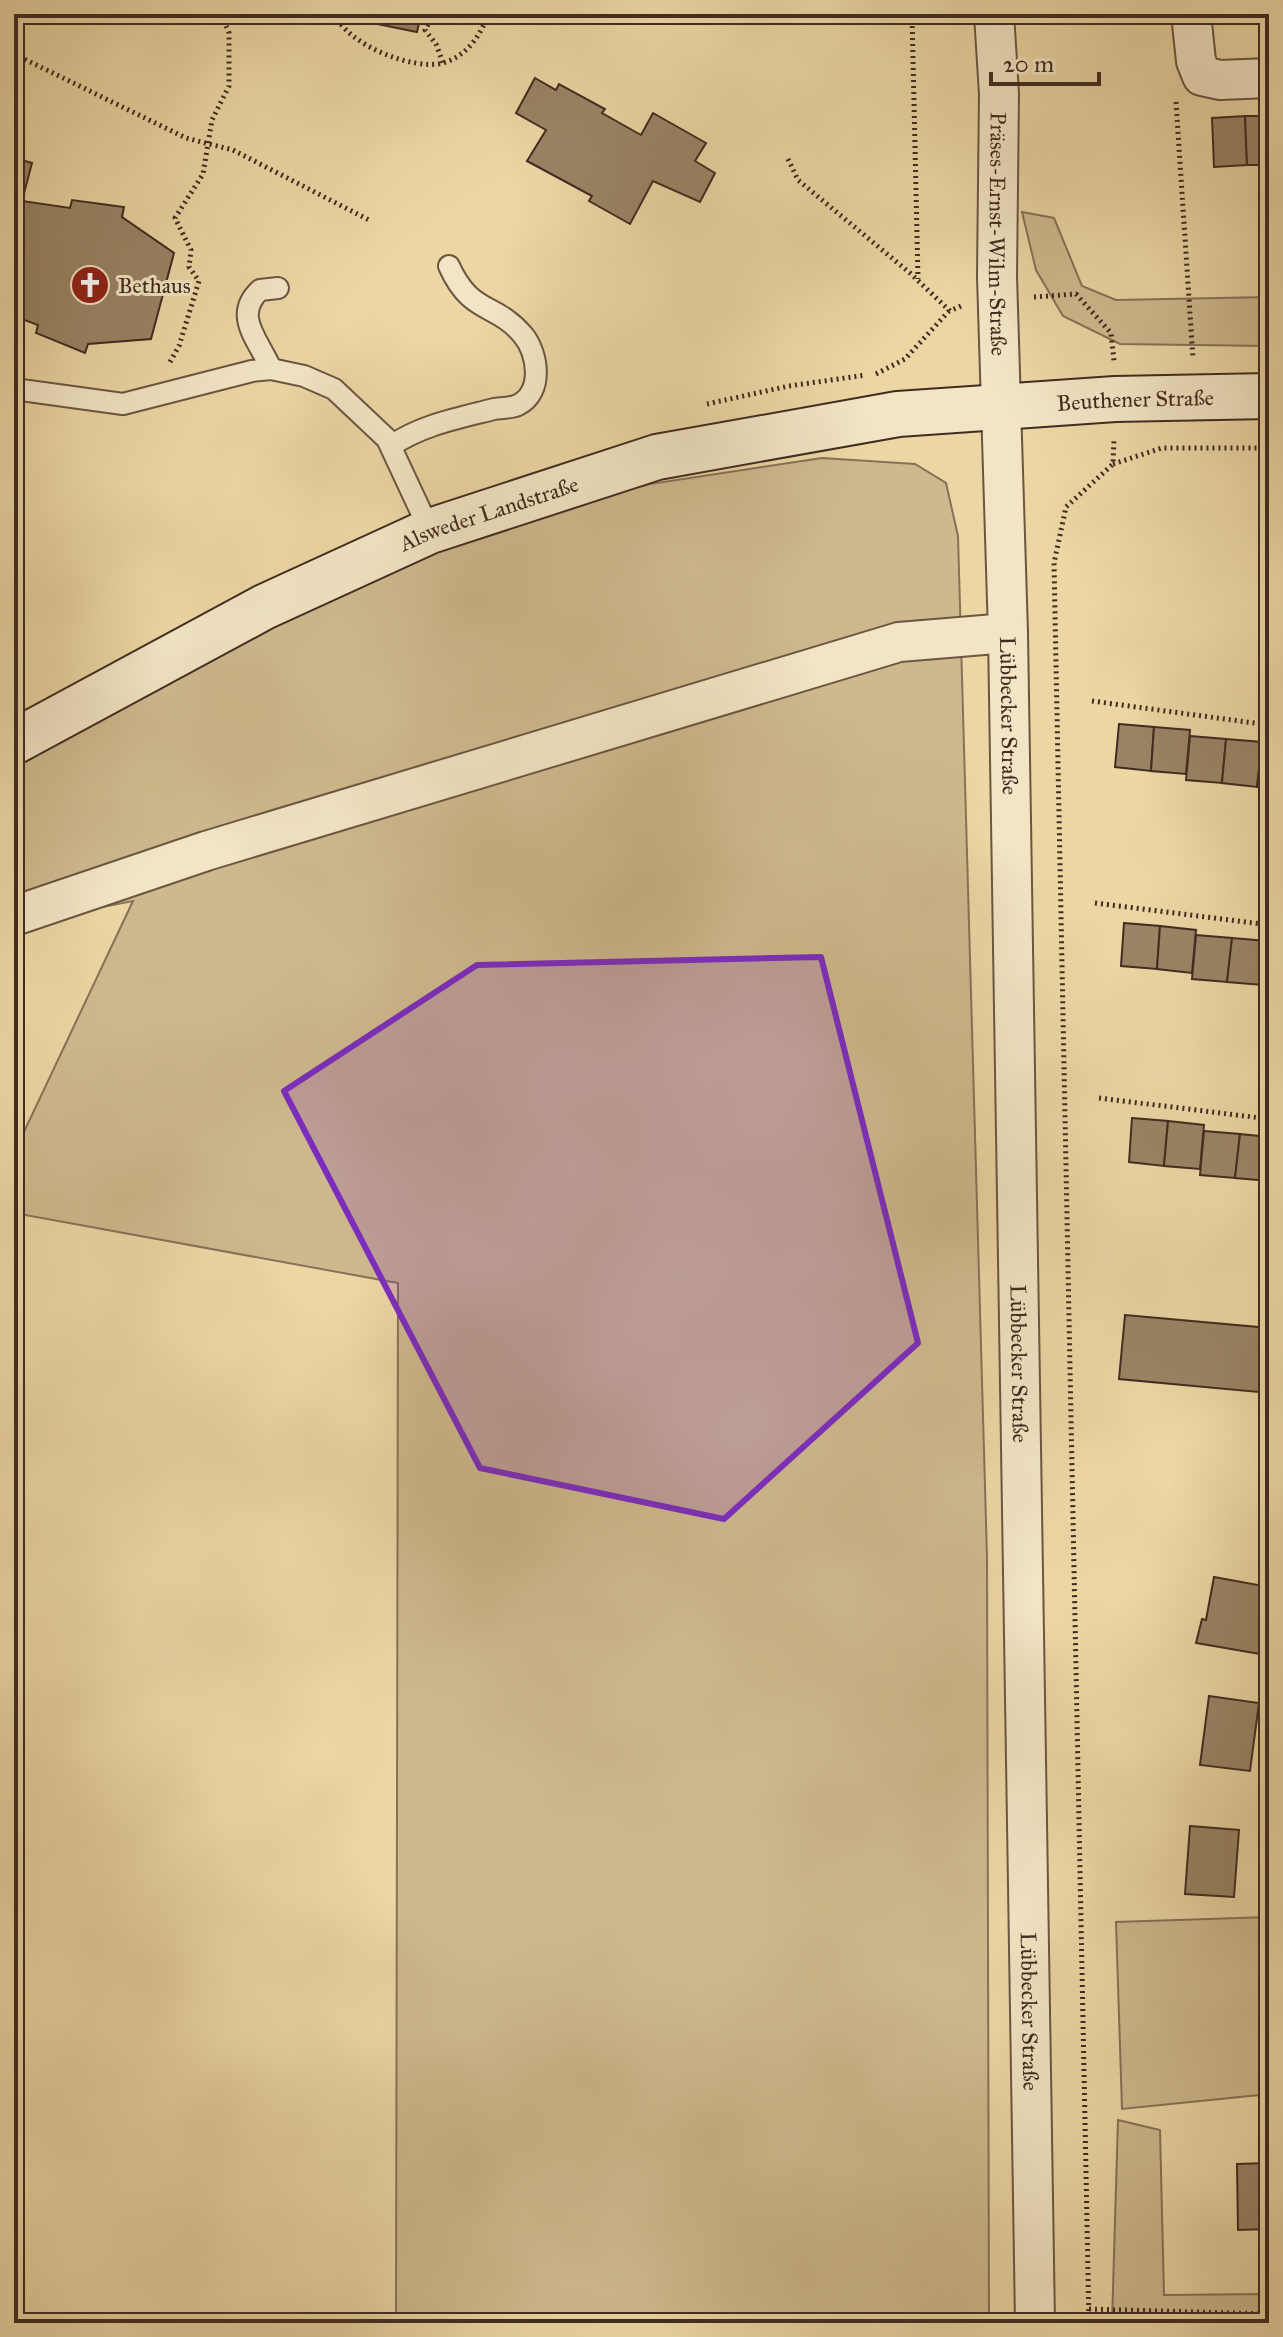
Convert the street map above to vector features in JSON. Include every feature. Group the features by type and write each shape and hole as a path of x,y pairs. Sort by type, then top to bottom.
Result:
{"main road":[{"name":"Beuthener Straße","path":"1003,405 1269,396"},
{"name":"Alsweder Landstraße","path":"14,742 264,607 430,531 657,457 898,414 1003,405"}],"street":[{"name":"Präses-Ernst-Wilm-Straße","path":"994,14 999,94 998,300 1003,405"},
{"path":"1191,14 1196,61 1202,76 1220,80 1269,78"},
{"name":"Lübbecker Straße","path":"1003,405 1035,2323"},
{"path":"14,916 206,851 899,642 1008,633"}],"lane":[{"path":"391,446 425,428 519,405 533,391 536,373 532,346 510,323 460,291 449,266"},
{"path":"271,369 248,328 245,313 248,300 260,290 278,288"},
{"path":"14,389 123,404 271,369 334,389 387,439 430,531"}],"path":[{"path":"168,374 199,281 189,267 191,250 175,218 197,187 212,120 229,86 229,33 221,14"},
{"path":"335,14 339,24 366,46 410,63 443,63 468,49 488,14"},
{"path":"434,14 425,30 436,44 443,63"},
{"path":"912,14 918,280"},
{"path":"14,54 186,138 233,150 371,221"},
{"path":"1193,360 1176,102 1202,76"},
{"path":"788,159 798,180 918,280 950,311 969,302 1076,294 1111,333 1115,399 1113,464"},
{"path":"1089,2323 1054,563 1066,507 1113,464 1162,448 1269,448"},
{"path":"1092,701 1269,725"},
{"path":"1095,903 1269,925"},
{"path":"1099,1098 1269,1119"},
{"path":"1089,2309 1269,2314"}],"highlighted area":[{"path":"821,957 918,1343 724,1519 480,1468 284,1091 477,965"}],"shaded area":[{"path":"1022,212 1054,218 1082,286 1116,300 1269,297 1269,346 1120,344 1063,316 1036,270"},
{"path":"822,458 915,464 946,483 958,536 987,1557 989,2323 396,2323 398,1283 14,1213 14,1153 133,901 14,924 14,768 267,617 447,536 650,484"},
{"path":"1269,1917 1269,2094 1122,2109 1116,1922"},
{"path":"1118,2120 1160,2130 1164,2295 1269,2294 1269,2323 1112,2323"}],"building":[{"path":"363,14 421,14 417,32 362,21"},
{"path":"535,78 556,90 559,84 605,109 602,113 641,135 653,113 706,143 695,161 715,173 700,202 653,181 630,224 589,201 592,196 527,161 546,130 516,113"},
{"path":"1245,116 1247,165 1214,167 1212,118"},
{"path":"1245,116 1269,116 1269,165 1247,165"},
{"name":"Bethaus","path":"14,158 32,163 22,201 70,208 72,200 124,207 122,217 174,253 151,339 88,344 85,353 36,333 38,325 14,316"},
{"path":"1119,724 1154,727 1151,771 1115,767"},
{"path":"1154,727 1190,730 1186,774 1151,771"},
{"path":"1190,736 1226,739 1222,783 1186,780"},
{"path":"1226,739 1262,742 1257,787 1222,783"},
{"path":"1262,742 1269,743 1269,788 1257,787"},
{"path":"1124,923 1160,926 1157,969 1121,966"},
{"path":"1160,926 1196,930 1192,973 1157,969"},
{"path":"1196,935 1232,938 1227,982 1192,979"},
{"path":"1232,938 1267,941 1263,985 1227,982"},
{"path":"1269,941 1269,986 1263,985"},
{"path":"1132,1118 1168,1121 1164,1166 1129,1162"},
{"path":"1168,1121 1204,1125 1200,1169 1164,1166"},
{"path":"1204,1131 1240,1134 1235,1178 1200,1175"},
{"path":"1240,1134 1269,1137 1269,1181 1235,1178"},
{"path":"1125,1315 1269,1328 1269,1393 1119,1379"},
{"path":"1214,1577 1269,1587 1266,1655 1196,1643 1202,1619 1206,1620"},
{"path":"1209,1696 1259,1703 1250,1771 1200,1765"},
{"path":"1190,1826 1239,1830 1234,1897 1185,1894"},
{"path":"1269,2163 1269,2229 1238,2230 1237,2164"}],"place":[{"name":"Bethaus","path":"90,285"}]}
